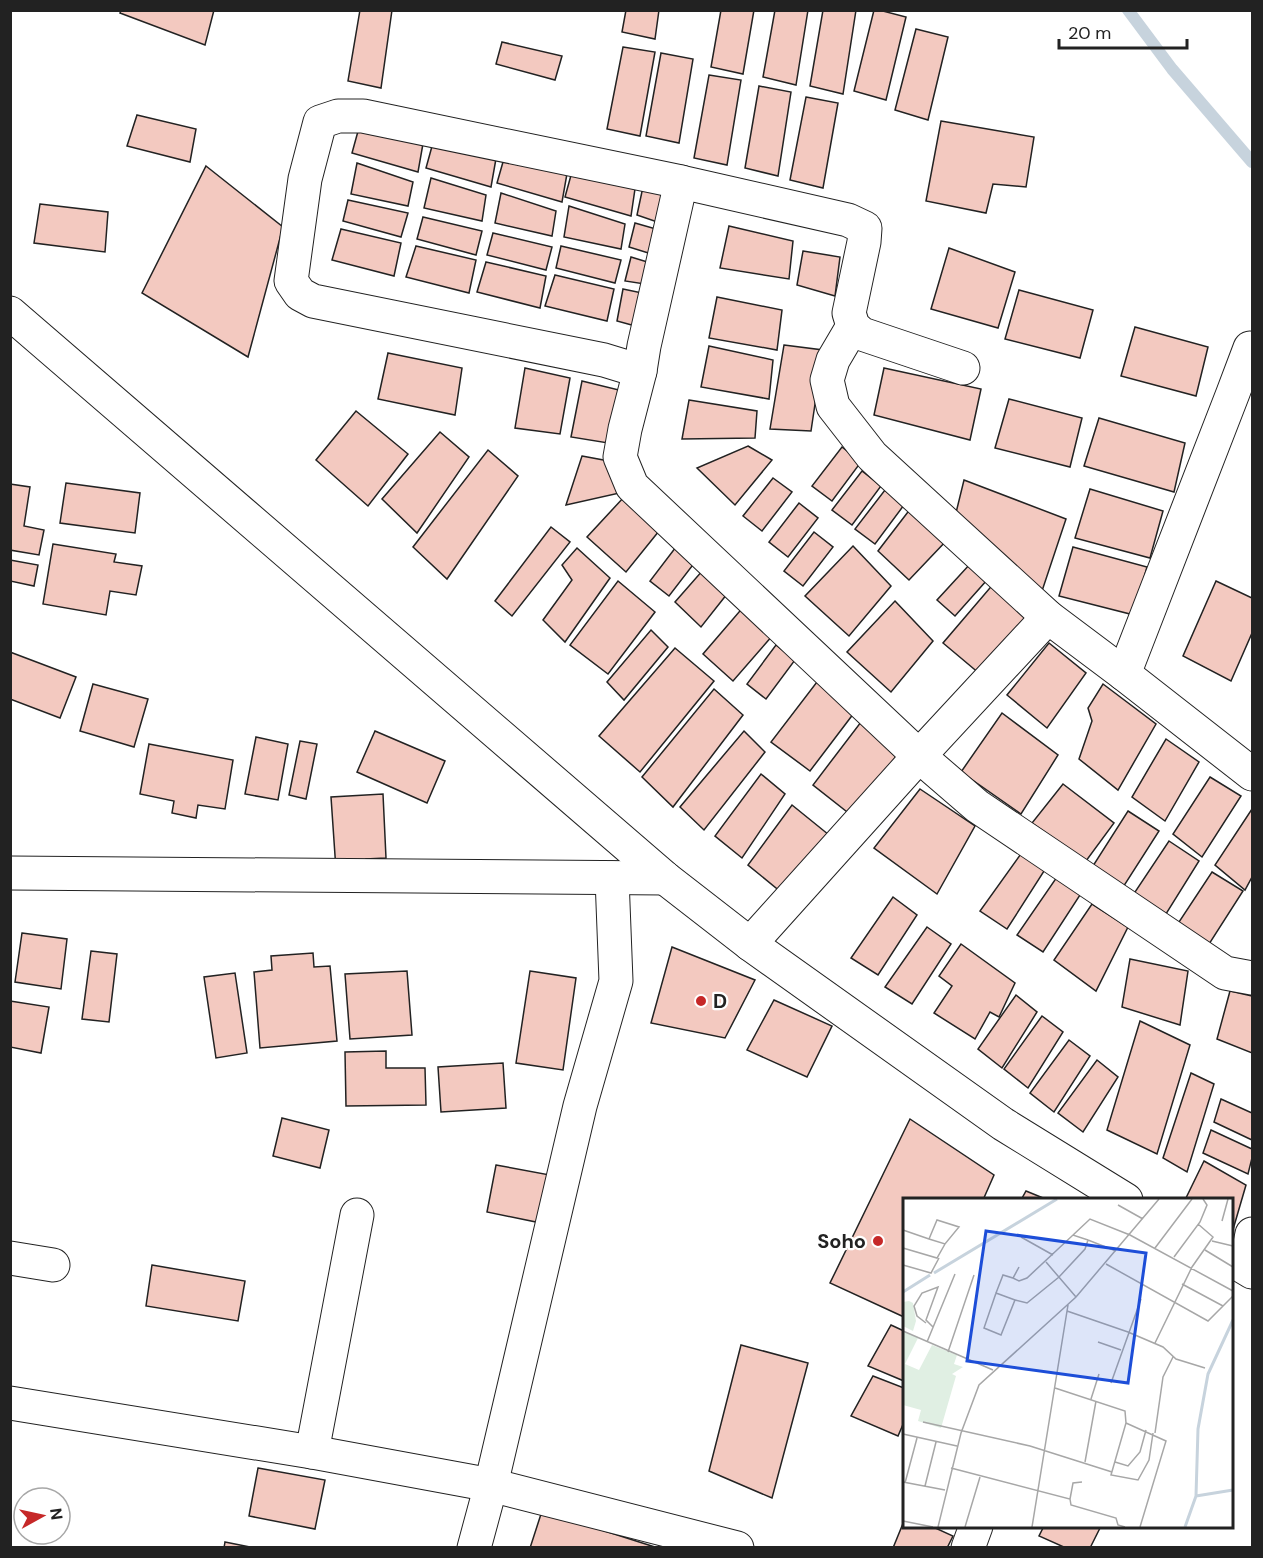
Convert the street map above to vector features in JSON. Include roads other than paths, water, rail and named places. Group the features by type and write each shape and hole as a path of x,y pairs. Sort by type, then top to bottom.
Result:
{"street":[{"path":"640,371 604,360 313,301 300,294 291,281 305,179 320,122 338,116 363,116 681,182 848,220 865,228 849,313 853,326 862,334 963,368"},
{"path":"681,182 620,457 632,486 919,756 977,806 1225,973 1252,978"},
{"path":"10,313 665,878 750,944 1003,1124 1112,1196"},
{"path":"853,326 833,360 827,380 833,406 872,456 1048,617 1252,774"},
{"path":"1124,674 1250,348"},
{"path":"750,944 1048,617"},
{"path":"10,873 665,878"},
{"path":"474,1548 491,1485 580,1106 616,981 612,878"},
{"path":"312,1452 357,1215"},
{"path":"1243,1266 1252,1234"},
{"path":"10,1258 53,1265"},
{"path":"10,1403 312,1452 491,1485 737,1548"},
{"path":"968,1548 976,1528"}],"waterway":[{"path":"1128,10 1172,69 1252,162"}],"place":[{"name":"D","path":"701,1001"},
{"name":"Soho","path":"878,1241"}]}
